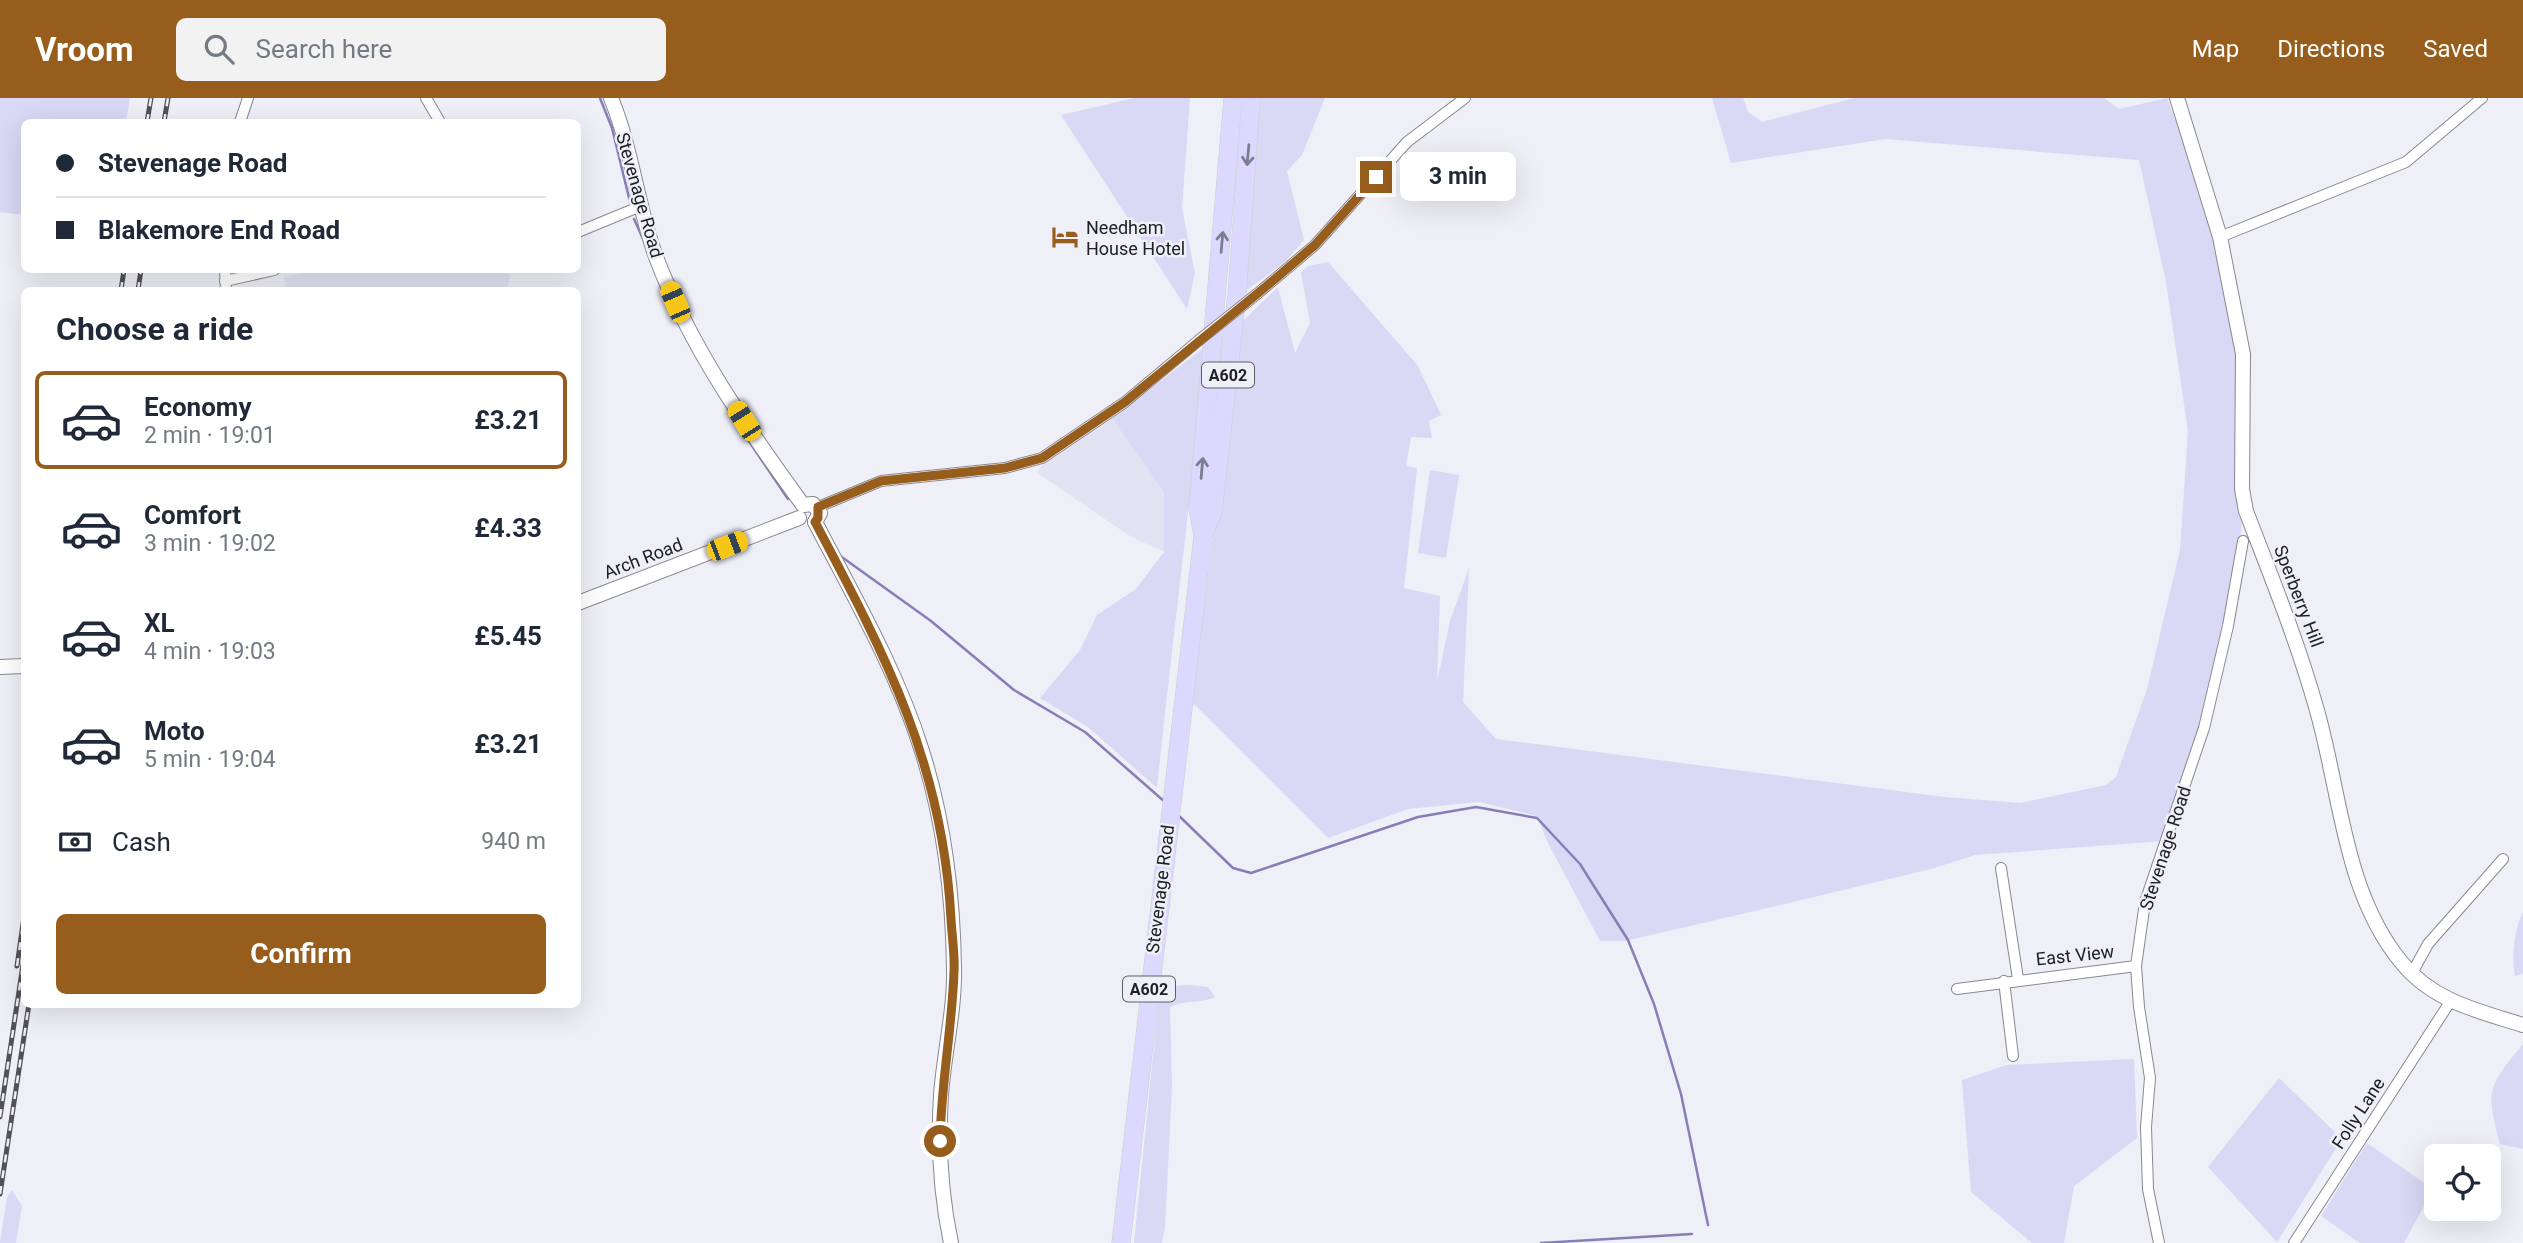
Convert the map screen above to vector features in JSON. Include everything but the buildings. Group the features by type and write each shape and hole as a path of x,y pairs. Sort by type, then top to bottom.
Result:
{"main road":[{"name":"A602","path":"1203,536 1198,509 1233,98"},
{"name":"A602","path":"1203,536 1213,511 1237,294 1251,98"},
{"name":"Stevenage Road","path":"1121,1243 1203,536"}],"street":[{"path":"241,119 248,98"},
{"path":"426,98 438,119"},
{"name":"Stevenage Road","path":"611,98 656,256 681,315 757,441 807,510"},
{"path":"807,510 881,481 1005,468 1042,458 1125,402 1315,245 1407,142 1465,98"},
{"name":"Sperberry Hill","path":"2177,98 2220,237 2243,354 2242,489 2246,511 2296,638 2317,709 2353,866 2368,907 2388,944 2412,973 2451,1002 2523,1025"},
{"path":"2220,237 2406,162 2482,98"},
{"path":"581,232 641,206"},
{"path":"225,280 259,273"},
{"path":"807,510 818,518 815,522 898,687 921,748 940,824 950,888 954,971 941,1097 940,1141 951,1243"},
{"name":"Arch Road","path":"581,602 807,510"},
{"name":"Stevenage Road","path":"2159,1243 2148,1189 2146,1127 2150,1078 2139,1007 2136,966 2145,902 2204,728 2228,626 2243,541"},
{"path":"0,667 21,666"},
{"path":"2412,973 2428,944 2503,859"},
{"path":"2001,867 2018,979"},
{"name":"East View","path":"1957,989 2018,979 2136,966"},
{"path":"2004,981 2013,1056"},
{"name":"Folly Lane","path":"2294,1243 2451,1002"}],"shaded area":[{"path":"0,98 130,98 126,119 21,119 21,215 0,212"},
{"path":"1134,98 1190,98 1182,208 1195,273 1187,309 1061,115"},
{"path":"1259,98 1325,98 1302,155 1287,171 1304,240 1285,262 1244,292"},
{"path":"1712,98 1743,98 1748,112 1762,122 1854,98 2104,98 2119,109 2167,98 2190,160 2209,224 2232,320 2240,377 2242,505 2227,615 2198,729 2164,841 1975,855 1931,869 1625,941 1600,941 1547,841 1537,816 1479,802 1408,809 1328,838 1192,702 1240,324 1278,287 1295,353 1310,323 1301,273 1308,266 1328,262 1418,366 1441,415 1429,421 1432,438 1411,437 1406,466 1417,468 1404,588 1440,596 1437,682 1450,621 1469,568 1463,702 1496,739 1945,797 2020,803 2106,785 2116,777 2147,689 2180,550 2188,431 2166,282 2139,160 1885,139 1731,163"},
{"path":"305,273 509,273 510,277 508,287 286,287 284,277"},
{"path":"1205,347 1157,788 1088,727 1040,698 1080,650 1097,615 1136,589 1164,552 1164,492 1112,418"},
{"path":"1110,415 1164,492 1164,552 1130,536 1037,473 1042,466 1041,461"},
{"path":"1430,470 1459,475 1446,558 1418,553"},
{"path":"2523,912 2523,974 2515,976 2514,943"},
{"path":"1160,987 1208,987 1215,997 1170,1007 1172,1085 1165,1228 1162,1243 1134,1243"},
{"path":"2523,1044 2523,1149 2500,1144 2492,1100 2496,1080"},
{"path":"2134,1059 2137,1138 2074,1186 2064,1243 2032,1243 1971,1192 1962,1080 2006,1065"},
{"path":"2279,1078 2342,1139 2277,1242 2208,1167"},
{"path":"2367,1143 2424,1183 2424,1206 2404,1243 2360,1243 2321,1216"},
{"path":"12,1190 22,1206 16,1243 0,1243 7,1197"}],"waterway":[{"path":"600,98 612,128 631,206"},
{"path":"634,219 644,241"},
{"path":"734,419 788,499"},
{"path":"839,555 931,621 1014,690 1085,732 1165,802"},
{"path":"1177,814 1233,868 1251,873 1418,817 1476,807 1537,818 1580,864 1628,940 1654,1004 1681,1094 1708,1225"},
{"path":"1541,1243 1692,1234"}],"railway":[{"path":"148,119 151,98"},
{"path":"164,119 168,98"},
{"path":"121,287 124,273"},
{"path":"138,287 141,273"},
{"path":"17,966 21,938"},
{"path":"0,1117 21,978"},
{"path":"0,1194 28,1008"}],"place":[{"name":"Needham House Hotel","path":"1065,237"}],"route":[{"path":"940,1141 941,1097 954,971 950,888 940,824 921,748 898,687 815,522 820,513 818,507 881,481 1005,468 1042,458 1125,402 1257,294 1315,245 1376,177"}]}
